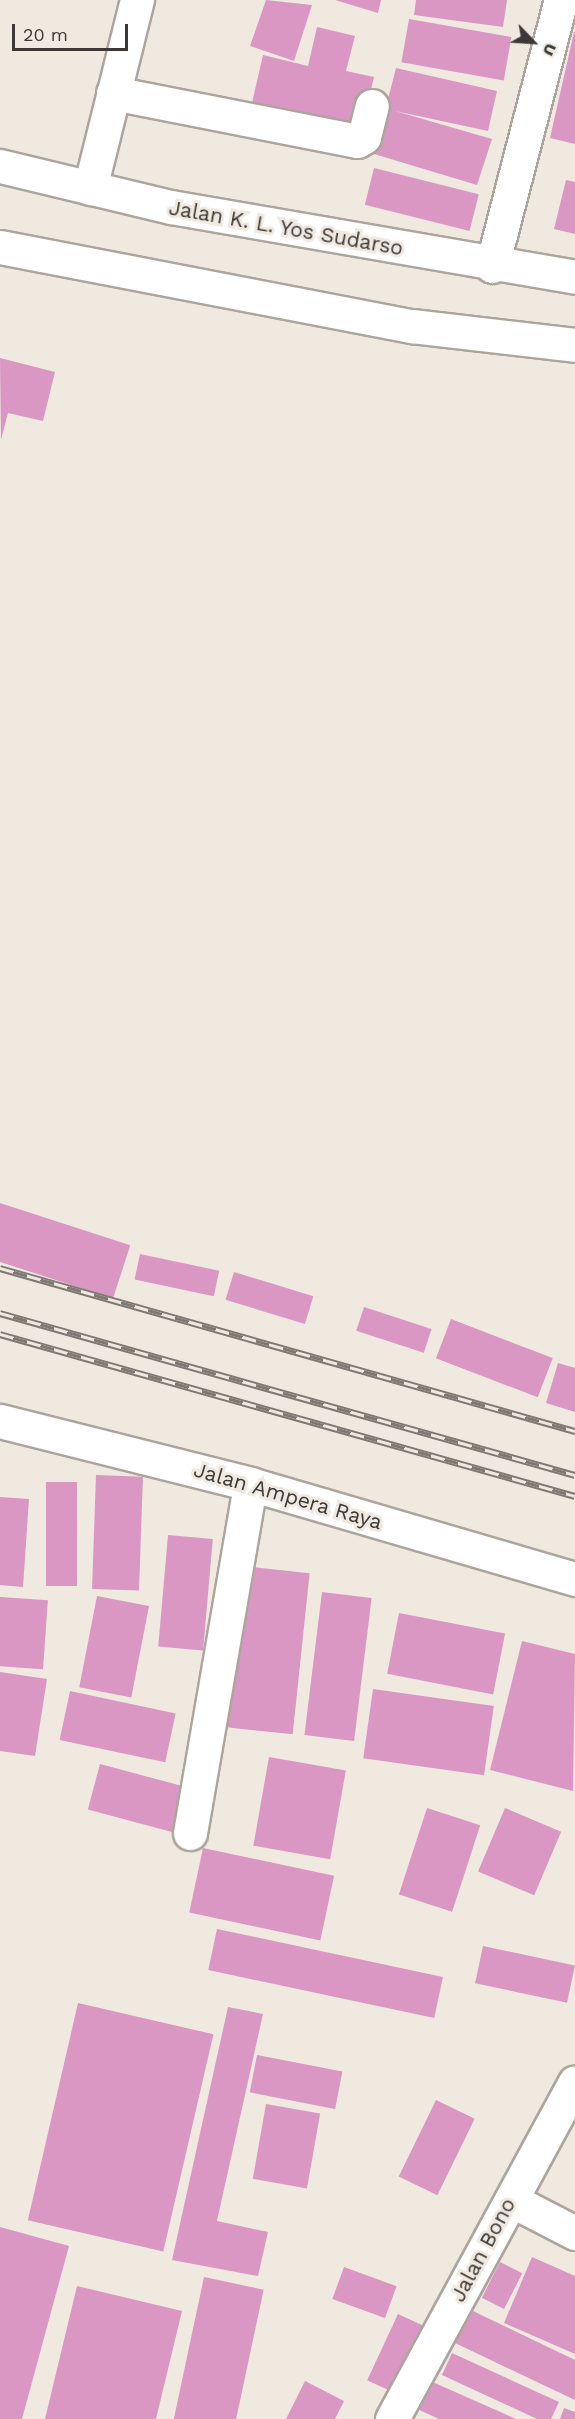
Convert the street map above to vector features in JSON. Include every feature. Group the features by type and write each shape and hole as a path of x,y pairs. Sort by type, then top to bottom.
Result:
{"street":[{"path":"90,188 137,0"},
{"path":"492,266 561,0"},
{"path":"113,93 357,141 364,137 372,106"},
{"name":"Jalan K. L. Yos Sudarso","path":"0,166 90,188 492,266 575,278"},
{"path":"0,247 412,326 575,345"},
{"name":"Jalan Ampera Raya","path":"0,1421 250,1484 575,1579"},
{"path":"190,1833 250,1484"},
{"name":"Jalan Bono","path":"392,2419 575,2082"},
{"path":"511,2200 575,2233"}],"building":[{"path":"266,0 312,5 294,61 250,46"},
{"path":"335,0 381,0 378,13"},
{"path":"416,0 507,0 503,27 414,15"},
{"path":"409,19 511,37 504,80 401,62"},
{"path":"317,27 355,36 346,71 374,77 362,128 252,103 263,55 308,66"},
{"path":"575,32 575,144 550,138"},
{"path":"396,68 497,91 488,131 395,111 492,139 477,185 374,154"},
{"path":"374,168 479,194 470,231 365,205"},
{"path":"566,180 575,182 575,234 554,229"},
{"path":"0,358 55,372 43,421 8,413 1,440"},
{"path":"0,1203 130,1245 113,1299 0,1262"},
{"path":"140,1254 219,1271 214,1296 135,1279"},
{"path":"234,1272 313,1296 305,1324 226,1300"},
{"path":"364,1307 432,1329 424,1353 356,1331"},
{"path":"451,1319 553,1358 538,1397 436,1358"},
{"path":"558,1363 575,1368 575,1412 546,1403"},
{"path":"96,1475 143,1477 139,1591 92,1589"},
{"path":"46,1482 77,1482 77,1586 46,1586"},
{"path":"0,1497 29,1499 23,1587 0,1585"},
{"path":"168,1535 213,1539 203,1650 158,1647"},
{"path":"241,1566 310,1573 293,1734 224,1727"},
{"path":"322,1592 372,1598 354,1741 304,1735"},
{"path":"97,1596 149,1606 131,1697 79,1687"},
{"path":"0,1597 48,1600 43,1669 0,1666"},
{"path":"399,1613 505,1634 493,1694 387,1674"},
{"path":"522,1641 575,1654 573,1791 490,1770"},
{"path":"0,1672 47,1679 35,1756 0,1751"},
{"path":"373,1689 494,1706 484,1775 363,1758"},
{"path":"70,1691 176,1713 165,1762 60,1740"},
{"path":"269,1757 346,1771 330,1859 253,1846"},
{"path":"100,1764 187,1787 175,1833 88,1809"},
{"path":"427,1808 480,1825 452,1912 399,1895"},
{"path":"505,1808 561,1832 534,1895 478,1872"},
{"path":"203,1848 334,1876 320,1940 189,1913"},
{"path":"217,1929 443,1977 434,2018 208,1970"},
{"path":"483,1946 575,1966 567,2003 475,1983"},
{"path":"78,2003 213,2034 163,2252 28,2220"},
{"path":"228,2007 263,2014 217,2221 268,2232 258,2276 172,2260"},
{"path":"257,2055 342,2072 335,2109 250,2092"},
{"path":"436,2100 475,2119 437,2195 399,2176"},
{"path":"266,2104 320,2114 307,2188 253,2179"},
{"path":"0,2227 69,2246 22,2419 0,2419"},
{"path":"532,2257 575,2276 575,2354 504,2323"},
{"path":"500,2262 522,2273 504,2309 482,2298"},
{"path":"344,2267 397,2286 385,2318 332,2299"},
{"path":"204,2277 264,2290 236,2419 174,2419"},
{"path":"77,2286 182,2311 156,2419 45,2419"},
{"path":"471,2310 575,2360 575,2400 455,2343"},
{"path":"398,2314 426,2327 395,2393 367,2380"},
{"path":"452,2353 559,2402 551,2419 537,2419 442,2375"},
{"path":"428,2380 516,2419 439,2419 415,2408"},
{"path":"305,2381 344,2401 335,2419 286,2419"},
{"path":"564,2408 575,2412 575,2419 560,2419"}],"railway":[{"path":"0,1268 575,1431"},
{"path":"0,1313 575,1475"},
{"path":"0,1334 575,1496"}]}
